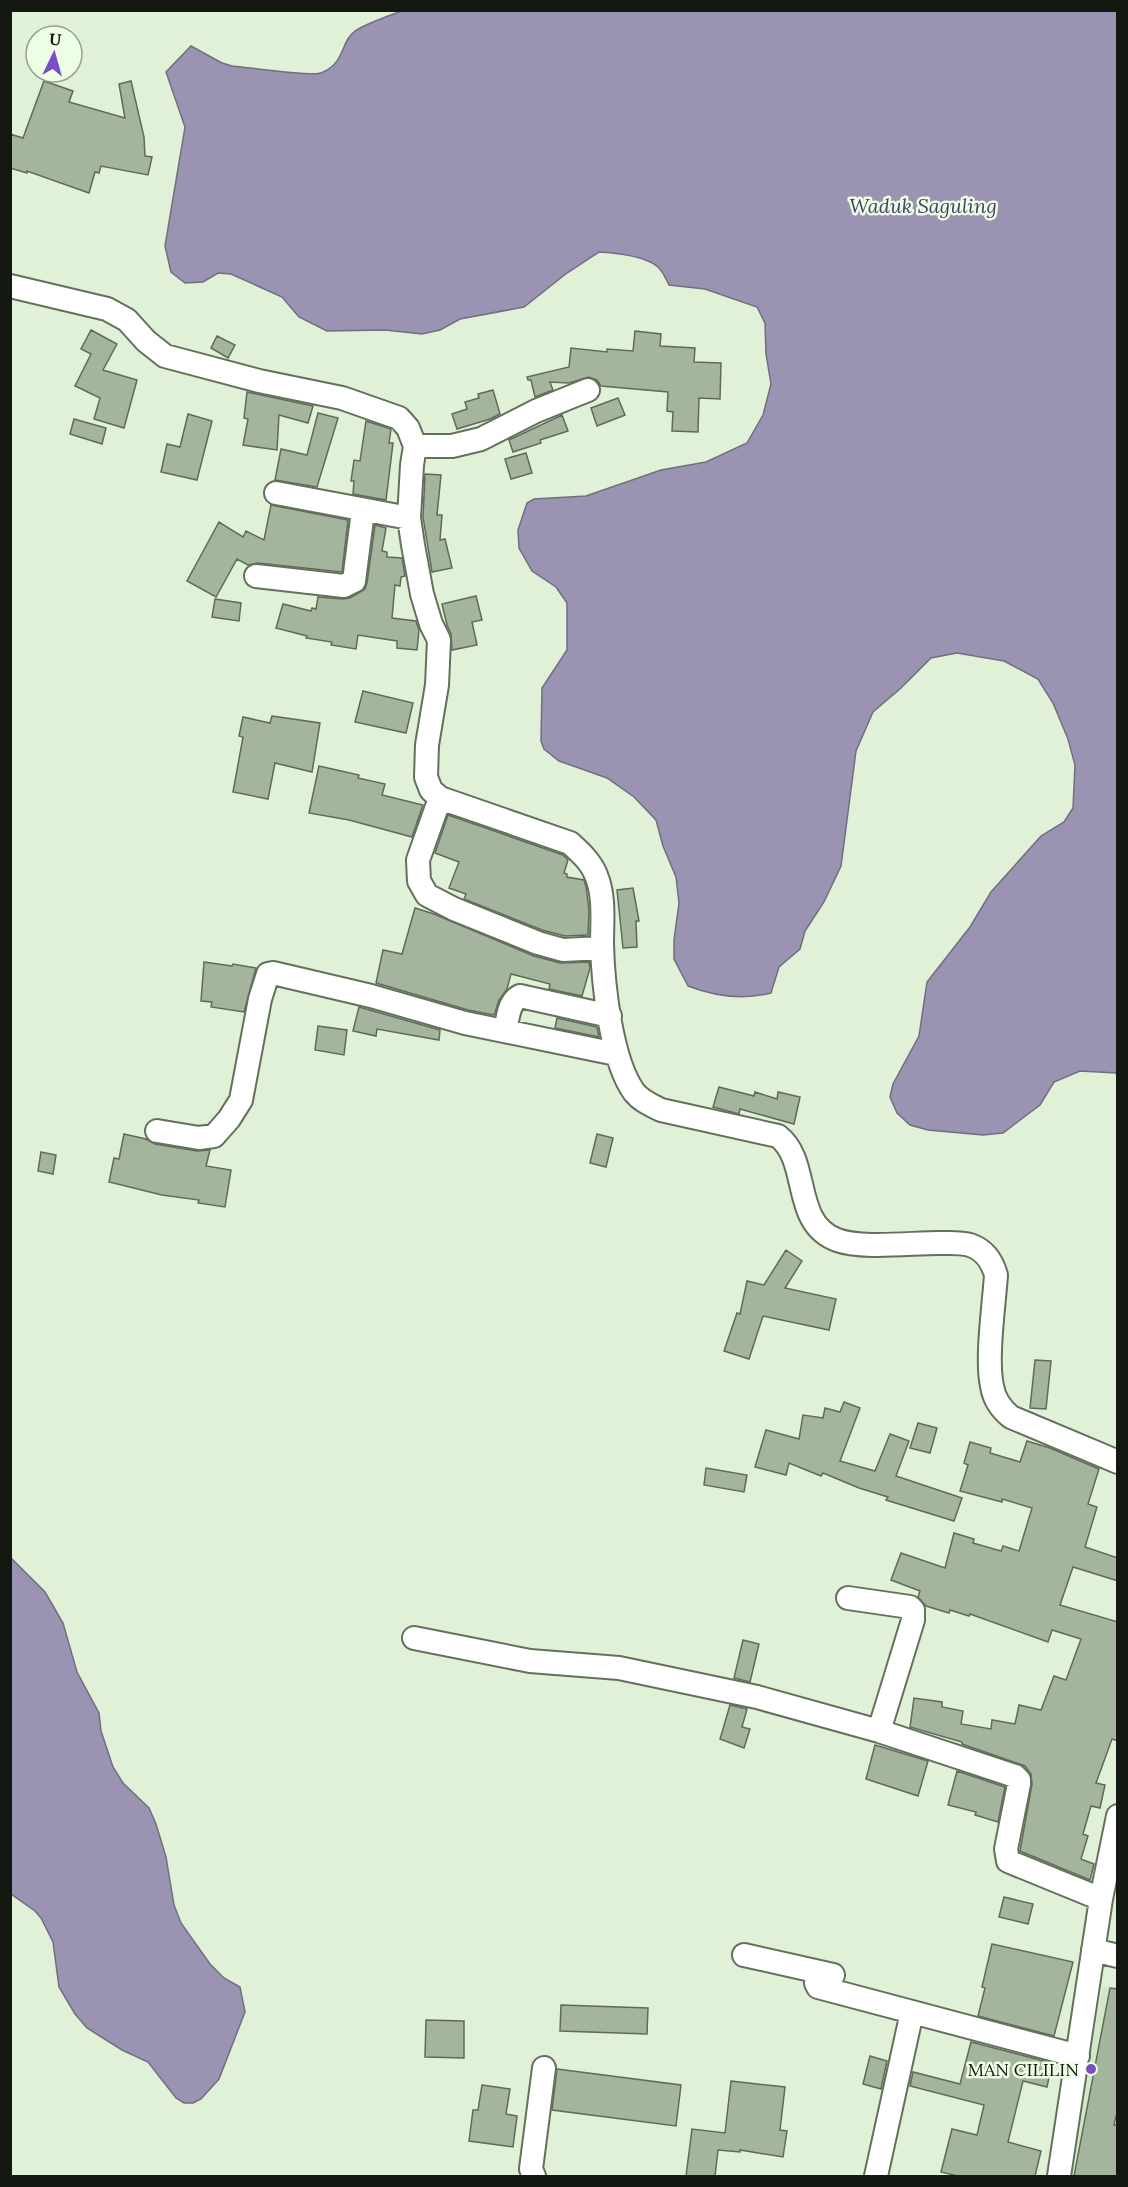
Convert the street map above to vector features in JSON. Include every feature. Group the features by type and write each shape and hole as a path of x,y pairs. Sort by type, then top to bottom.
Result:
{"street":[{"path":"10,286 107,309 127,320 146,341 165,356 259,381 342,398 399,418 408,428 416,446 412,465 409,518 422,594 431,624 440,640 437,685 427,745 426,777 431,790 440,798 570,843 585,857 596,875 601,896 602,948 616,1053 625,1077 635,1093 645,1102 661,1110 778,1136 788,1143 808,1210 824,1232 837,1240 857,1243 953,1243 970,1245 982,1251 992,1262 996,1275 990,1376 997,1402 1011,1417 1118,1462"},
{"path":"416,446 452,446 480,439 536,411 588,390"},
{"path":"276,493 409,518"},
{"path":"256,576 350,585 354,581 363,511"},
{"path":"440,798 418,860 419,881 426,895 454,909 538,943 563,950 602,948"},
{"path":"157,1131 199,1138 214,1136 230,1119 242,1100 266,975 273,973 371,996 465,1023 616,1053"},
{"path":"505,1031 515,998 520,996 610,1016"},
{"path":"848,1598 910,1607 914,1614 879,1731"},
{"path":"414,1638 530,1661 619,1668 758,1697 879,1731 1015,1776 1019,1784 1006,1849 1008,1861 1101,1899"},
{"path":"1059,2176 1101,1899 1116,1830"},
{"path":"1093,1950 1118,1956"},
{"path":"744,1955 831,1980 912,2012 1078,2056"},
{"path":"876,2176 912,2012"},
{"path":"534,2176 531,2169 544,2068"}],"shaded area":[{"name":"MAN CILILIN","path":"1103,1987 1117,1989 1110,1990 1081,2146 1117,2153 1117,2176 1096,2176 1100,2155 1079,2151 1074,2176 1067,2176"}],"water":[{"name":"Waduk Saguling","path":"403,10 1117,11 1117,1076 1116,1073 1080,1071 1054,1082 1040,1105 1003,1133 983,1135 928,1130 910,1125 897,1113 890,1097 893,1084 919,1036 927,982 970,927 991,892 1041,836 1064,822 1073,808 1075,765 1068,739 1053,703 1038,679 1004,661 957,653 931,658 873,712 856,751 841,866 824,902 805,931 800,949 779,967 771,993 761,995 729,996 688,986 674,959 679,903 676,877 663,846 656,820 634,797 607,778 559,761 544,749 541,741 542,688 567,650 567,603 556,587 532,571 519,548 518,530 527,503 534,499 586,496 661,470 706,462 747,443 763,415 771,384 766,354 765,323 757,307 705,289 669,285 654,264 622,254 599,252 567,273 524,307 460,319 440,330 422,334 385,330 327,331 299,317 282,297 231,274 218,273 203,282 185,283 171,272 165,246 185,127 166,72 191,46 232,66 293,73 321,73 335,64 355,31"},
{"path":"10,1557 45,1592 63,1623 77,1672 99,1713 101,1731 113,1767 123,1783 149,1808 156,1824 166,1857 174,1905 181,1923 210,1964 224,1978 240,1987 245,2012 219,2079 201,2099 193,2103 184,2103 176,2098 148,2062 122,2050 87,2028 75,2014 59,1987 53,1942 41,1918 11,1894"}],"building":[{"path":"131,81 144,137 145,156 152,157 148,175 101,166 99,173 95,172 89,193 27,171 27,173 10,168 10,134 23,138 43,84 53,84 73,91 69,102 125,118 119,84"},
{"path":"91,330 117,344 103,370 137,380 124,428 94,419 100,398 75,386 91,354 81,349"},
{"path":"635,331 661,334 660,346 695,348 694,362 721,363 720,399 699,398 698,432 672,431 673,412 667,411 668,392 601,386 597,380 589,377 569,383 550,382 553,390 535,397 531,380 527,377 569,367 571,348 607,352 607,349 633,351"},
{"path":"217,336 235,345 228,358 211,348"},
{"path":"493,390 500,414 457,429 452,414 467,409 465,402 479,398 478,394"},
{"path":"247,392 313,406 308,423 279,415 277,450 243,445 248,419 244,418"},
{"path":"618,398 625,415 597,426 591,408"},
{"path":"318,413 338,418 317,487 275,480 281,449 307,455"},
{"path":"188,414 212,421 197,480 161,472 167,444 180,447"},
{"path":"562,415 568,431 513,452 509,440"},
{"path":"74,419 106,428 102,444 70,434"},
{"path":"366,421 391,429 389,443 393,443 386,500 353,494 354,481 351,481 354,460 360,461"},
{"path":"526,453 532,473 511,479 505,459"},
{"path":"425,474 441,475 437,515 442,515 440,540 445,539 452,568 432,572 423,517"},
{"path":"271,505 348,520 342,572 258,563 248,565 237,559 216,597 187,581 219,522 243,537 246,531 264,540"},
{"path":"375,525 386,528 382,551 387,552 387,557 402,558 405,576 401,577 400,586 395,585 392,618 416,621 419,630 417,650 397,648 397,641 358,635 356,649 331,645 332,642 306,638 307,636 276,628 283,604 311,611 312,608 316,609 318,597 350,598 365,589"},
{"path":"476,596 482,620 472,622 477,645 452,650 451,634 442,604"},
{"path":"215,599 241,603 239,621 212,617"},
{"path":"363,691 413,703 406,733 355,722"},
{"path":"272,716 320,723 312,772 275,763 268,799 233,792 243,737 239,736 243,717 270,723"},
{"path":"319,766 359,775 358,778 385,784 382,795 423,805 412,837 349,820 309,813"},
{"path":"448,815 563,855 568,860 564,873 567,877 584,880 589,910 588,935 565,936 542,930 464,899 466,894 449,888 459,862 435,853"},
{"path":"633,888 639,921 636,921 637,947 623,948 617,890"},
{"path":"415,908 534,956 560,963 589,962 590,968 582,996 549,989 550,984 511,974 507,989 499,1000 494,1015 468,1010 376,983 383,950 402,954"},
{"path":"204,962 256,968 244,1012 211,1007 212,1002 201,1001"},
{"path":"359,1007 440,1030 439,1040 377,1029 376,1036 353,1031"},
{"path":"557,1018 597,1027 599,1037 555,1028"},
{"path":"318,1026 347,1030 344,1055 315,1050"},
{"path":"719,1087 754,1096 755,1092 777,1099 778,1092 800,1097 794,1124 740,1109 739,1114 713,1107"},
{"path":"124,1134 146,1139 155,1144 197,1151 210,1150 206,1166 231,1170 225,1207 109,1182 114,1158 119,1159"},
{"path":"597,1134 613,1138 606,1167 590,1163"},
{"path":"41,1152 56,1155 53,1174 38,1171"},
{"path":"786,1250 802,1261 785,1288 836,1299 829,1330 763,1316 749,1359 724,1351 737,1313 740,1314 747,1281 764,1285"},
{"path":"1035,1360 1051,1361 1046,1409 1030,1408"},
{"path":"844,1402 860,1408 840,1461 875,1471 890,1434 909,1441 896,1476 962,1498 954,1521 886,1500 888,1497 823,1473 821,1476 789,1463 786,1475 755,1467 766,1430 799,1439 803,1415 823,1418 825,1408 840,1412"},
{"path":"918,1423 937,1428 930,1453 910,1448"},
{"path":"1027,1441 1050,1448 1099,1469 1088,1504 1097,1507 1085,1547 1118,1558 1118,1581 1073,1567 1060,1605 1118,1622 1118,1741 1112,1739 1096,1783 1105,1785 1100,1808 1091,1806 1083,1834 1088,1836 1081,1859 1094,1864 1090,1880 1020,1851 1032,1784 1031,1774 1025,1766 962,1744 962,1742 910,1727 914,1698 942,1702 942,1707 963,1711 961,1724 991,1729 992,1720 1015,1724 1019,1705 1041,1710 1054,1676 1066,1680 1081,1639 1052,1630 1048,1642 970,1614 969,1616 950,1610 949,1613 926,1606 918,1597 920,1591 891,1580 901,1553 945,1568 954,1533 974,1539 973,1543 1001,1551 1003,1546 1019,1551 1032,1508 1002,1499 1002,1502 960,1491 968,1465 964,1463 970,1442 991,1448 990,1453 1020,1462"},
{"path":"706,1468 747,1475 744,1492 704,1485"},
{"path":"743,1640 759,1644 750,1682 734,1678"},
{"path":"730,1705 747,1709 742,1727 750,1729 744,1748 720,1739"},
{"path":"875,1745 928,1761 918,1796 866,1779"},
{"path":"957,1771 1005,1787 998,1822 975,1815 976,1812 948,1805"},
{"path":"1004,1897 1033,1904 1028,1924 999,1917"},
{"path":"992,1944 1073,1962 1054,2036 978,2016"},
{"path":"1110,1988 1118,1989 1118,2108 1114,2125 1118,2125 1118,2176 1074,2176"},
{"path":"561,2005 648,2008 647,2034 560,2031"},
{"path":"426,2020 464,2021 464,2058 425,2057"},
{"path":"971,2042 1052,2063 1047,2087 1023,2081 1008,2142 1041,2151 1035,2176 958,2176 941,2172 952,2129 977,2135 984,2105 910,2086 913,2072 960,2084"},
{"path":"870,2056 887,2061 881,2089 863,2084"},
{"path":"557,2069 681,2085 676,2126 552,2110"},
{"path":"731,2081 785,2087 780,2130 787,2131 783,2157 740,2150 740,2152 718,2150 715,2176 686,2176 692,2129 725,2133"},
{"path":"482,2085 510,2089 506,2114 517,2116 513,2147 469,2141 473,2110 478,2110"}],"place":[{"name":"MAN CILILIN","path":"1091,2069"}]}
